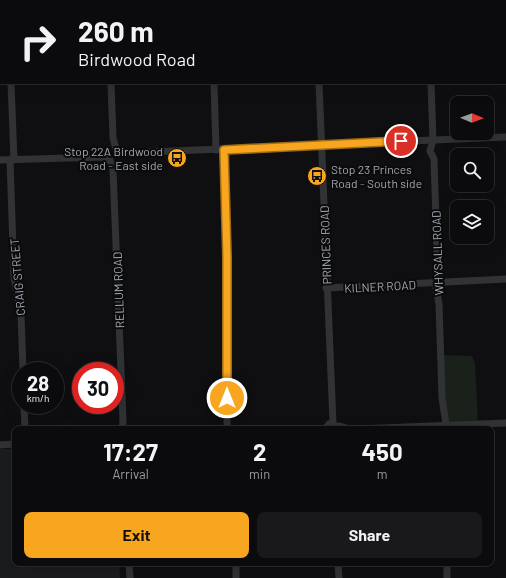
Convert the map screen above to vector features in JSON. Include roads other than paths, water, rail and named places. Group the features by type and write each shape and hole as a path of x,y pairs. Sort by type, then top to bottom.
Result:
{"street":[{"name":"CRAIG STREET","path":"11,84 14,277 21,315 23,362"},
{"path":"111,84 113,138 116,149 126,153 506,137"},
{"path":"214,84 227,257 227,426"},
{"name":"PRINCES ROAD","path":"319,84 331,408 330,426"},
{"name":"WHYSALL ROAD","path":"430,84 433,140 430,151 434,159 437,252 440,277 436,288 439,304 442,398 446,424"},
{"name":"RELLUM ROAD","path":"12,160 102,157 110,160 113,170 122,426"},
{"path":"0,160 12,160"},
{"name":"KILNER ROAD","path":"326,288 506,279"},
{"path":"24,414 25,426"},
{"name":"RELLUM ROAD","path":"123,421 125,426"},
{"path":"441,426 446,424 506,423"},
{"path":"0,445 12,444"},
{"path":"129,566 130,578"},
{"path":"236,566 236,578"},
{"path":"338,566 339,578"},
{"path":"447,566 447,578"}],"place":[{"name":"Stop 22A Birdwood Road - East side","path":"177,158"},
{"name":"Stop 23 Princes Road - South side","path":"317,176"}]}
